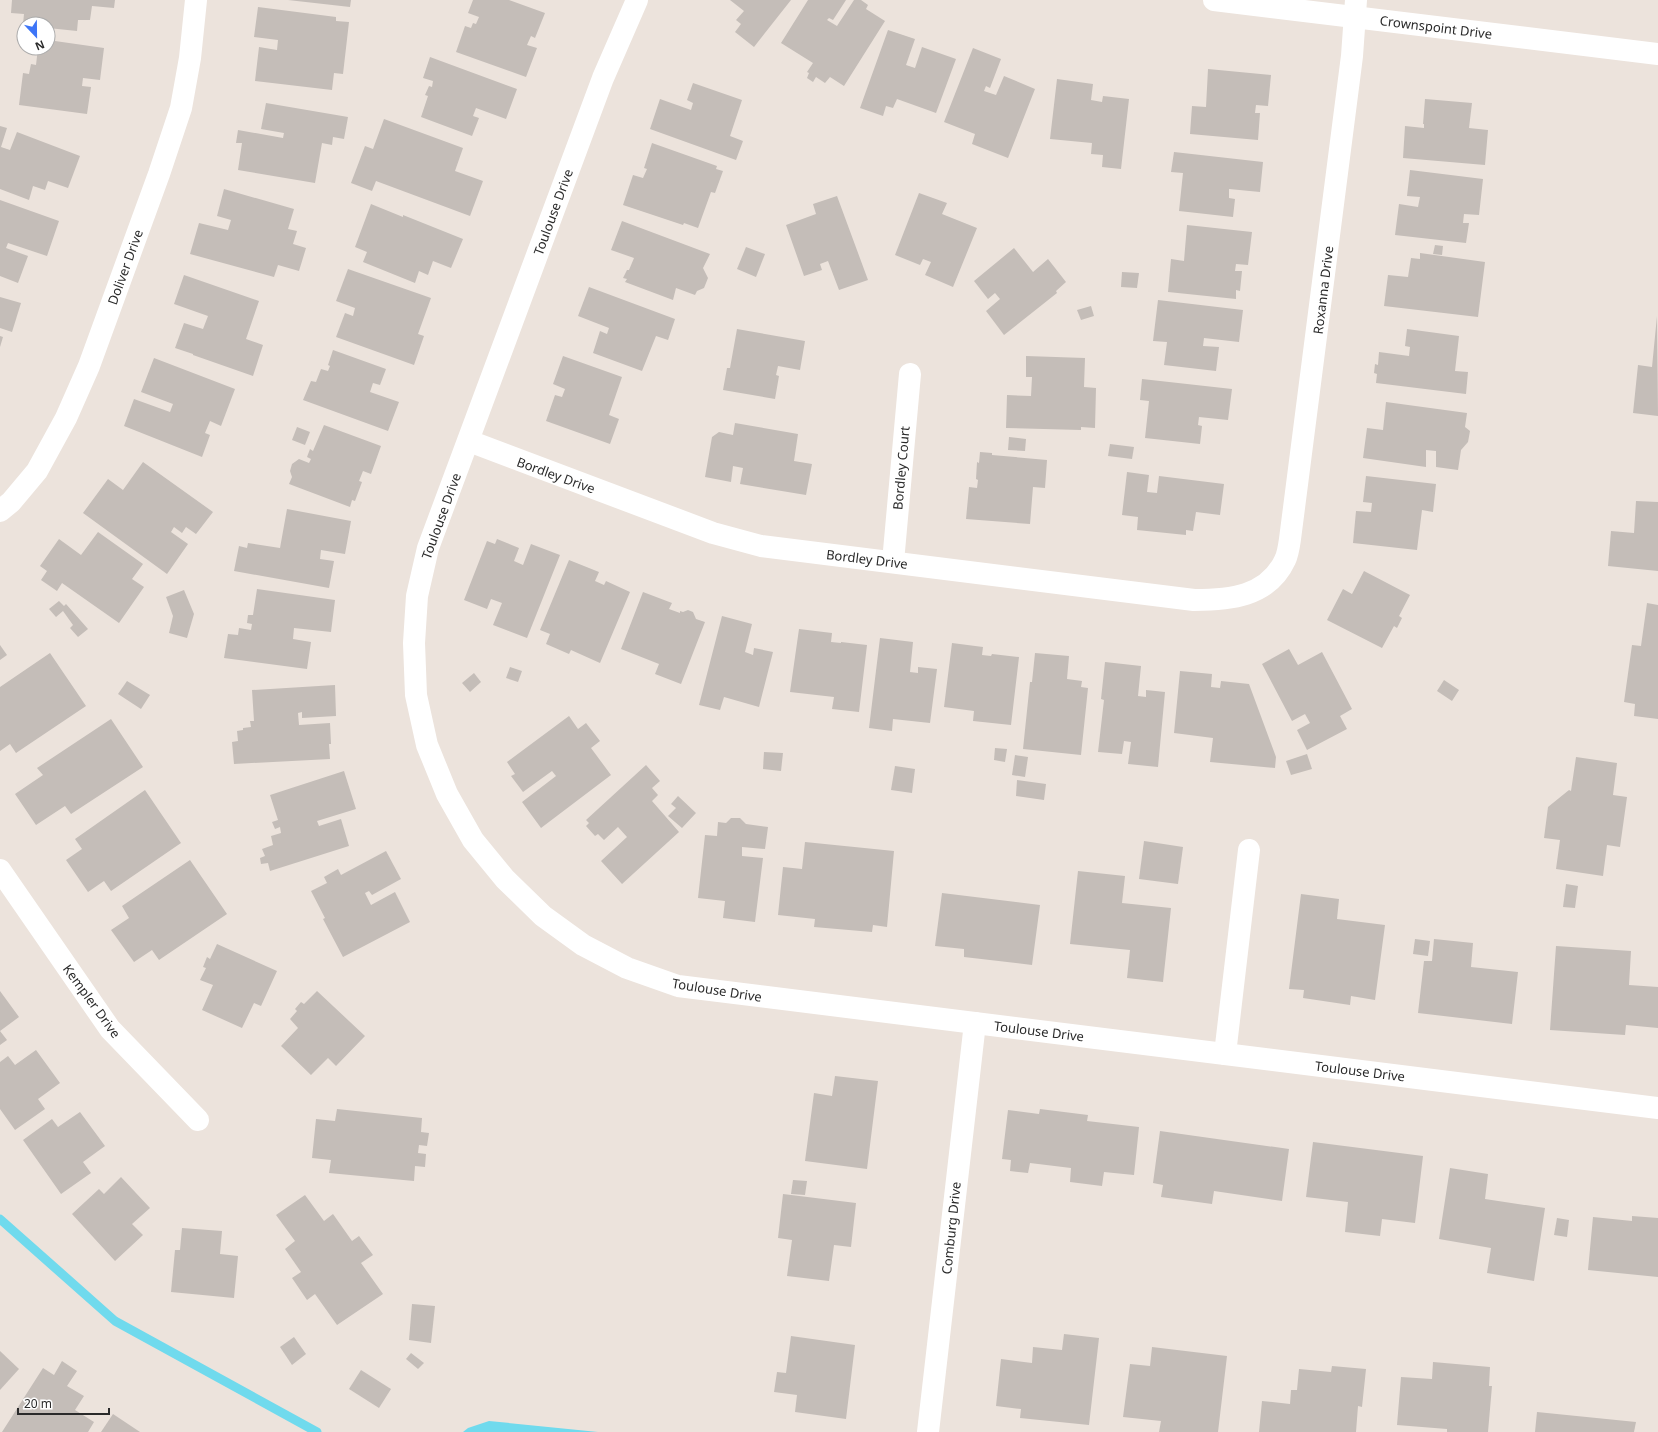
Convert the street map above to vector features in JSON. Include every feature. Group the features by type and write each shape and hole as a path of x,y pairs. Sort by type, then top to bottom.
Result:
{"street":[{"name":"Doliver Drive","path":"0,511 12,502 37,471 66,418 89,366 159,174 181,108 190,58 196,0"},
{"name":"Toulouse Drive","path":"637,0 603,78 428,548 417,596 414,642 416,695 427,745 447,794 473,840 505,878 543,916 583,945 627,968 678,986 1658,1108"},
{"name":"Crownspoint Drive","path":"1214,0 1355,9 1658,54"},
{"name":"Roxanna Drive","path":"1275,575 1285,560 1290,539 1352,56 1355,9"},
{"name":"Bordley Court","path":"893,562 910,374"},
{"name":"Bordley Drive","path":"469,441 497,453 714,533 761,546 1194,600 1223,600 1246,594 1261,588 1275,575"},
{"path":"1225,1054 1250,850"},
{"name":"Kempler Drive","path":"0,870 110,1029 198,1120"},
{"name":"Comburg Drive","path":"928,1432 974,1023"}],"water":[{"path":"489,1421 598,1432 463,1432 468,1428"}],"building":[{"path":"12,0 115,0 114,8 92,6 90,20 78,20 77,31 56,29 56,16 24,16 24,14 11,13"},
{"path":"288,0 351,0 350,7"},
{"path":"473,0 509,0 545,13 535,38 531,36 527,45 537,48 526,77 456,52 465,26 471,28 473,23 476,24 479,17 468,13"},
{"path":"730,0 791,0 754,47 735,32 741,24 736,20 744,11"},
{"path":"808,0 846,0 833,20 829,18 827,20 837,26 854,0 861,0 868,5 866,9 885,21 844,86 830,77 825,83 816,77 813,82 807,78 809,73 807,72 813,63 781,43"},
{"path":"258,7 336,17 336,21 349,22 343,74 334,73 332,90 255,81 259,47 277,50 278,40 254,37"},
{"path":"888,30 915,39 906,65 915,68 922,47 956,59 936,113 897,99 893,108 886,106 883,116 860,108"},
{"path":"56,41 104,48 100,80 83,78 82,86 91,87 87,114 19,105 23,73 29,74 31,64 36,65 37,56 56,56"},
{"path":"973,48 1001,59 990,88 986,86 984,91 996,95 1004,76 1035,89 1008,158 972,144 975,134 944,122"},
{"path":"430,57 517,89 506,119 476,108 473,116 479,118 472,136 421,117 428,96 425,95 429,86 432,87 433,81 423,78"},
{"path":"1208,69 1271,75 1268,106 1256,105 1255,113 1260,113 1258,140 1190,134 1192,106 1206,107"},
{"path":"1057,79 1093,84 1091,100 1102,102 1103,96 1129,99 1121,169 1102,167 1103,155 1091,154 1092,143 1050,139"},
{"path":"693,83 742,100 730,136 743,141 736,160 650,129 660,99 691,110 693,103 687,100"},
{"path":"1425,99 1472,103 1469,128 1488,130 1485,165 1403,158 1405,126 1424,128"},
{"path":"266,103 348,117 344,139 333,137 332,145 322,143 315,183 238,170 242,143 236,143 238,130 283,138 284,133 261,129"},
{"path":"384,119 463,148 455,171 483,181 470,216 376,181 372,191 351,183 365,146 373,149"},
{"path":"0,126 7,128 1,147 10,150 17,132 80,156 68,188 48,181 45,190 33,186 29,200 0,189"},
{"path":"652,143 717,166 716,169 723,171 715,193 711,192 698,228 684,223 683,225 623,205 633,175 643,178 647,169 644,168"},
{"path":"1174,152 1263,162 1260,192 1229,189 1229,198 1235,199 1233,217 1179,211 1183,173 1171,172"},
{"path":"1410,170 1483,179 1479,215 1464,214 1463,223 1469,223 1466,243 1395,235 1399,204 1418,207 1420,197 1407,196"},
{"path":"224,189 294,209 288,229 297,231 293,244 306,248 299,271 278,265 274,277 190,254 199,223 228,230 231,220 217,216"},
{"path":"919,193 947,203 942,214 977,228 953,287 925,275 931,262 923,259 920,265 895,255"},
{"path":"837,196 868,280 839,290 828,261 820,264 822,270 804,276 786,225 816,214 813,204"},
{"path":"0,200 59,221 47,256 8,243 6,248 28,256 18,283 0,276"},
{"path":"371,204 463,239 451,268 433,261 428,275 419,271 415,283 363,262 367,252 355,247"},
{"path":"622,221 710,254 703,268 708,278 704,288 697,291 695,295 676,288 673,300 625,282 627,279 623,278 627,270 629,270 634,258 611,250"},
{"path":"1187,225 1252,232 1248,265 1236,264 1235,271 1242,271 1240,291 1236,290 1236,299 1168,292 1171,259 1184,261"},
{"path":"1435,245 1443,246 1442,255 1433,254"},
{"path":"746,247 765,254 756,277 737,269"},
{"path":"1014,248 1033,272 1048,259 1066,282 1056,291 1057,293 1004,335 986,311 1000,299 995,293 988,299 974,281"},
{"path":"1420,253 1485,262 1478,317 1384,306 1388,275 1408,277 1411,258 1420,259"},
{"path":"348,269 431,298 418,334 424,336 414,365 336,337 345,313 353,316 355,308 336,301"},
{"path":"1122,272 1139,273 1137,288 1121,287"},
{"path":"184,275 259,301 246,339 263,345 253,376 175,348 184,323 203,329 208,316 174,304"},
{"path":"589,287 675,319 668,340 656,336 642,371 593,353 600,331 607,334 609,328 578,316"},
{"path":"0,297 21,303 12,332 0,328"},
{"path":"1158,300 1243,310 1239,342 1204,338 1203,346 1219,347 1216,371 1164,365 1167,342 1153,341"},
{"path":"1091,306 1094,316 1081,320 1077,310"},
{"path":"1657,316 1658,416 1633,413 1638,365 1652,367"},
{"path":"737,329 805,341 800,370 778,366 776,375 779,376 775,399 723,390 727,368 730,368"},
{"path":"1407,329 1459,336 1455,371 1468,372 1466,394 1376,383 1377,374 1374,373 1375,364 1378,365 1379,352 1409,356 1410,347 1405,346"},
{"path":"0,336 3,337 0,347"},
{"path":"333,350 386,369 380,385 373,383 370,392 399,402 388,431 303,400 311,381 316,382 321,369 328,371 330,366 328,365"},
{"path":"563,356 622,377 609,415 619,419 610,444 546,421 555,395 562,397 565,389 553,384"},
{"path":"1026,356 1085,358 1084,387 1096,388 1095,428 1081,427 1081,430 1006,428 1007,395 1031,396 1032,377 1026,377"},
{"path":"154,358 235,389 221,426 210,421 205,433 210,435 202,457 124,426 134,399 170,412 173,404 141,392"},
{"path":"1142,379 1232,389 1228,420 1199,417 1198,425 1202,426 1200,444 1145,438 1149,401 1140,400"},
{"path":"1386,402 1467,413 1465,427 1470,431 1468,442 1461,450 1458,470 1436,467 1436,451 1426,450 1426,467 1363,458 1367,428 1383,430"},
{"path":"735,423 798,434 794,461 812,464 806,495 740,484 743,468 733,466 731,482 705,477 712,437 719,432 733,435"},
{"path":"324,425 381,446 371,474 363,471 359,481 362,482 355,501 352,500 350,507 289,484 292,477 290,471 292,464 299,459 309,463 311,459 307,457 310,449 313,451"},
{"path":"297,427 310,432 305,445 292,440"},
{"path":"1009,437 1026,439 1025,451 1008,450"},
{"path":"1110,444 1134,447 1132,459 1108,456"},
{"path":"980,452 992,453 992,455 1047,460 1045,488 1033,487 1030,524 966,519 969,487 977,488 977,462 979,463"},
{"path":"143,462 213,512 196,534 186,527 182,533 174,527 171,532 188,544 167,574 83,513 108,479 123,490"},
{"path":"1127,472 1149,475 1147,492 1157,493 1159,476 1224,484 1220,515 1196,512 1193,531 1186,530 1186,535 1137,530 1138,517 1122,515"},
{"path":"1366,476 1436,484 1433,512 1422,510 1417,550 1353,543 1356,511 1371,512 1372,503 1363,502"},
{"path":"1636,501 1658,502 1658,571 1608,566 1611,531 1634,533"},
{"path":"287,509 351,521 345,554 321,550 320,559 334,561 329,588 234,571 239,546 247,548 248,543 280,548"},
{"path":"98,532 143,564 132,579 144,587 119,623 62,583 57,591 41,580 47,571 40,566 59,539 81,555"},
{"path":"497,539 519,548 514,561 523,565 531,544 560,555 527,638 493,625 502,603 491,599 487,609 464,600 487,541 495,544"},
{"path":"569,560 599,572 595,581 604,585 606,581 630,592 600,663 571,650 569,654 546,644 550,634 540,630"},
{"path":"1364,571 1410,595 1399,616 1402,618 1397,628 1394,626 1382,648 1327,620 1343,589 1352,594"},
{"path":"257,589 335,600 331,632 294,628 293,639 311,642 307,669 224,658 228,634 238,635 239,628 251,630 252,624 247,623 248,615 253,615"},
{"path":"184,590 194,614 187,638 169,633 173,616 166,597"},
{"path":"643,592 672,603 669,609 680,613 680,611 683,612 688,610 693,612 696,619 705,622 681,684 655,674 659,664 621,649"},
{"path":"59,601 64,606 66,604 88,629 78,637 70,628 73,625 63,611 56,617 49,609"},
{"path":"1647,603 1658,605 1658,719 1634,716 1635,704 1624,702 1632,645 1641,646"},
{"path":"722,616 752,624 745,652 753,655 754,648 773,652 759,707 724,697 720,710 699,705"},
{"path":"799,629 832,633 831,642 867,645 859,712 832,709 834,697 790,692"},
{"path":"880,638 913,642 910,672 918,673 918,667 937,669 930,723 893,719 892,731 869,728"},
{"path":"952,643 983,647 982,655 991,656 992,654 1019,657 1011,725 973,721 974,711 944,707"},
{"path":"0,645 7,655 0,660"},
{"path":"1289,649 1298,665 1322,652 1352,709 1340,716 1347,729 1307,750 1297,730 1310,723 1305,714 1292,721 1262,664"},
{"path":"50,653 86,706 16,753 10,744 0,751 0,687"},
{"path":"1035,653 1069,656 1067,679 1082,681 1081,687 1088,688 1081,755 1023,749 1030,682 1032,682"},
{"path":"1105,662 1141,666 1138,696 1146,697 1146,690 1165,692 1158,767 1128,764 1131,742 1124,741 1122,754 1098,752 1104,700 1101,699"},
{"path":"510,667 522,671 518,682 506,678"},
{"path":"1180,671 1212,674 1211,687 1220,688 1221,681 1249,684 1276,757 1275,768 1210,762 1213,738 1174,733"},
{"path":"474,673 481,682 470,692 462,683"},
{"path":"1444,680 1459,690 1452,701 1437,691"},
{"path":"127,681 150,695 141,709 118,694"},
{"path":"335,685 336,716 302,718 302,712 298,713 299,725 330,723 330,759 234,764 232,742 238,741 237,731 243,730 243,728 251,727 250,721 254,721 252,690"},
{"path":"569,716 578,729 586,723 600,741 591,748 611,775 541,828 522,802 556,776 552,771 523,792 511,776 515,774 507,762"},
{"path":"111,719 143,767 71,814 65,806 36,825 15,794 43,775 37,768"},
{"path":"995,748 1007,749 1005,762 994,760"},
{"path":"764,752 783,753 781,771 763,769"},
{"path":"1307,754 1312,769 1291,775 1286,761"},
{"path":"1015,755 1028,757 1025,777 1012,775"},
{"path":"1576,757 1617,763 1613,795 1627,797 1620,847 1607,845 1603,876 1556,869 1560,840 1544,838 1548,807 1569,790 1571,791"},
{"path":"646,765 660,781 652,788 658,795 652,801 679,832 622,884 601,861 627,837 618,827 604,840 598,834 595,836 586,826 589,823 586,820"},
{"path":"895,766 915,769 912,793 891,790"},
{"path":"344,771 356,809 317,821 319,826 341,819 349,846 270,871 268,863 261,864 260,858 265,856 262,849 273,845 271,836 281,833 280,827 275,829 272,822 278,820 270,795"},
{"path":"1017,780 1046,784 1044,800 1016,796"},
{"path":"145,790 181,843 111,891 104,881 88,892 66,860 82,849 75,839"},
{"path":"678,796 696,813 682,828 668,816 676,808 671,804"},
{"path":"731,818 740,818 746,824 768,827 765,849 742,847 742,856 763,858 755,922 723,918 725,901 698,898 705,835 717,836 718,822 726,823"},
{"path":"1144,841 1183,847 1178,884 1139,879"},
{"path":"805,842 894,851 887,927 873,925 872,932 814,927 815,919 778,915 783,867 802,869"},
{"path":"386,851 401,879 372,895 369,891 365,893 371,905 395,892 410,922 343,957 323,919 325,918 311,891 327,883 324,877 338,869 341,875"},
{"path":"190,860 227,914 159,960 152,950 134,962 111,930 129,918 122,906"},
{"path":"1078,871 1125,876 1122,903 1171,908 1163,982 1127,978 1130,950 1070,944"},
{"path":"1566,884 1578,886 1575,908 1563,907"},
{"path":"942,893 1040,905 1032,965 964,957 964,949 935,946"},
{"path":"1301,894 1339,899 1337,919 1385,925 1375,1000 1351,996 1350,1005 1303,998 1304,990 1289,989"},
{"path":"1415,939 1430,941 1428,956 1413,954"},
{"path":"1434,939 1473,943 1471,967 1518,972 1512,1024 1418,1013 1424,961 1432,961"},
{"path":"217,944 277,971 261,1006 254,1003 242,1028 202,1010 213,985 200,980 206,968 203,967 207,957 210,959"},
{"path":"1556,946 1631,951 1629,985 1658,987 1658,1028 1626,1025 1625,1035 1550,1030"},
{"path":"0,991 19,1017 0,1031"},
{"path":"317,991 365,1036 336,1066 328,1058 311,1075 281,1046 298,1028 290,1019 297,1011 295,1009 301,1002 304,1004"},
{"path":"0,1031 7,1040 0,1045"},
{"path":"36,1050 60,1083 38,1099 45,1109 15,1130 0,1109 0,1062 8,1056 15,1065"},
{"path":"835,1076 878,1081 867,1169 805,1161 814,1093 832,1096"},
{"path":"337,1109 422,1118 421,1132 429,1133 427,1146 419,1145 418,1153 426,1154 425,1167 415,1166 414,1181 329,1173 331,1160 312,1158 316,1119 335,1121"},
{"path":"1040,1109 1088,1115 1087,1121 1139,1127 1134,1175 1104,1172 1102,1186 1070,1182 1071,1168 1030,1163 1028,1173 1010,1171 1011,1160 1002,1159 1008,1110 1039,1114"},
{"path":"80,1112 105,1146 83,1162 91,1173 61,1194 23,1140 52,1119 58,1127"},
{"path":"1160,1131 1289,1149 1282,1201 1214,1191 1212,1204 1161,1197 1163,1185 1153,1183"},
{"path":"1313,1142 1423,1156 1415,1223 1382,1219 1380,1236 1345,1232 1348,1202 1306,1197"},
{"path":"1450,1168 1488,1174 1485,1199 1545,1208 1534,1281 1487,1273 1491,1248 1439,1239"},
{"path":"121,1177 150,1208 132,1224 143,1235 115,1261 72,1214 99,1189 104,1194"},
{"path":"793,1180 807,1181 805,1195 791,1194"},
{"path":"783,1194 856,1203 851,1247 834,1245 829,1281 787,1276 792,1240 778,1238"},
{"path":"305,1195 324,1221 333,1214 352,1241 359,1236 373,1255 361,1263 383,1294 337,1325 315,1294 307,1300 292,1278 301,1272 285,1249 295,1241 276,1215"},
{"path":"1632,1216 1658,1218 1658,1277 1588,1270 1593,1217 1632,1221"},
{"path":"1557,1218 1569,1220 1567,1237 1554,1235"},
{"path":"182,1228 222,1231 220,1254 238,1256 234,1298 171,1292 175,1250 180,1250"},
{"path":"412,1304 435,1306 431,1343 409,1340"},
{"path":"1064,1334 1099,1338 1089,1425 1020,1418 1021,1409 996,1406 1001,1359 1032,1363 1033,1347 1062,1350"},
{"path":"791,1336 855,1345 846,1419 795,1412 797,1395 774,1392 777,1372 786,1373"},
{"path":"294,1337 306,1354 292,1365 280,1347"},
{"path":"1152,1347 1227,1356 1218,1432 1159,1432 1161,1421 1123,1417 1130,1364 1150,1366"},
{"path":"0,1351 19,1369 0,1390"},
{"path":"411,1353 424,1363 418,1369 406,1359"},
{"path":"62,1361 77,1371 67,1386 84,1396 75,1410 94,1422 88,1432 2,1432 43,1368 54,1375"},
{"path":"1433,1362 1490,1367 1489,1386 1492,1386 1488,1432 1447,1432 1447,1429 1397,1425 1401,1377 1432,1379"},
{"path":"1332,1366 1366,1369 1362,1407 1358,1406 1356,1432 1259,1432 1262,1401 1290,1404 1291,1390 1297,1390 1299,1369 1331,1372"},
{"path":"361,1370 391,1389 379,1408 349,1389"},
{"path":"1537,1412 1636,1422 1634,1432 1535,1432"},
{"path":"113,1414 140,1432 101,1432"}],"waterway":[{"path":"0,1219 115,1321 317,1432"}]}
